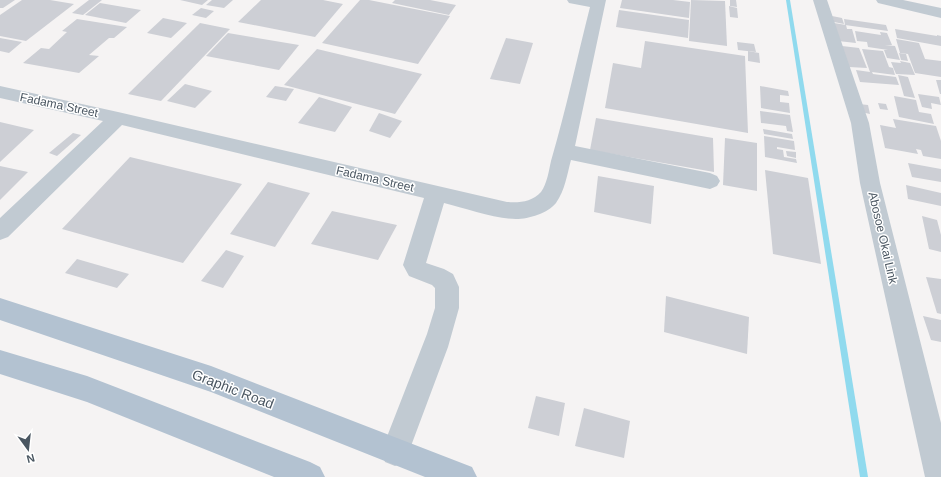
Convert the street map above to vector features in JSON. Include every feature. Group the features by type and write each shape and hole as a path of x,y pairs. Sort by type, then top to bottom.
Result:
{"main road":[{"name":"Graphic Road","path":"0,309 211,379 462,477"},
{"path":"0,362 87,389 310,477"}],"street":[{"path":"574,0 599,2"},
{"name":"Abosoe Okai Link","path":"820,0 860,123 883,239 933,410 940,477"},
{"path":"883,0 941,13"},
{"name":"Fadama Street","path":"0,92 118,118 436,194 507,210 518,211 535,207 546,199 553,190 564,151 599,2"},
{"path":"0,231 118,118"},
{"path":"564,151 710,181"},
{"path":"395,452 443,325 448,294 444,281 440,277 422,273 416,269 414,265 436,194"}],"building":[{"path":"0,0 15,0 3,8 0,8"},
{"path":"22,0 50,0 74,4 26,41 0,36 0,15"},
{"path":"89,0 102,0 83,15 72,13"},
{"path":"180,0 208,0 202,5"},
{"path":"212,0 233,0 224,8 206,5"},
{"path":"261,0 323,0 343,4 315,37 238,22"},
{"path":"360,0 369,0 450,16 418,64 322,43"},
{"path":"395,0 430,0 456,5 449,15 392,3"},
{"path":"622,0 673,0 690,2 689,18 620,8"},
{"path":"691,0 725,1 727,46 689,41"},
{"path":"730,0 736,0 737,7 730,6"},
{"path":"100,3 141,10 126,23 85,15"},
{"path":"729,6 737,8 738,18 730,17"},
{"path":"201,8 214,11 206,18 192,15"},
{"path":"619,10 689,20 688,38 616,27"},
{"path":"832,16 842,18 844,24 834,22"},
{"path":"163,18 187,23 171,38 147,33"},
{"path":"77,19 127,27 114,38 109,38 89,55 99,56 79,73 23,63 41,48 49,49 67,32 62,31"},
{"path":"844,19 886,25 888,31 845,25"},
{"path":"200,23 230,29 161,101 128,94"},
{"path":"834,23 846,25 847,29 852,29 856,43 838,41"},
{"path":"895,29 941,36 941,46 897,38"},
{"path":"855,31 881,35 880,32 887,33 892,45 885,45 895,46 900,60 887,58 884,50 888,50 868,47 867,42 857,41"},
{"path":"228,33 299,45 279,70 206,56"},
{"path":"0,38 22,42 9,53 0,51"},
{"path":"506,38 533,43 520,84 490,79"},
{"path":"896,39 919,43 925,59 941,61 941,77 915,73 908,54 900,53"},
{"path":"645,41 745,56 748,133 605,108 613,63 641,68"},
{"path":"737,42 754,44 756,52 738,50"},
{"path":"842,46 859,48 867,68 849,67"},
{"path":"317,49 422,74 395,114 284,85"},
{"path":"862,49 883,51 889,67 893,68 895,75 872,72 873,74 896,77 899,85 860,82 856,70 870,72"},
{"path":"748,51 759,53 760,63 748,61"},
{"path":"899,53 906,54 908,61 901,60"},
{"path":"900,61 910,63 915,75 896,74 891,62 901,63"},
{"path":"898,75 908,77 915,98 904,96"},
{"path":"936,80 941,80 941,94 940,94"},
{"path":"185,84 212,91 195,108 167,101"},
{"path":"275,86 294,89 286,101 266,97"},
{"path":"760,86 788,91 789,96 780,95 780,102 789,103 790,113 761,108"},
{"path":"918,94 939,97 941,105 931,103 932,109 922,107"},
{"path":"894,96 916,100 919,112 931,114 934,124 899,117"},
{"path":"319,97 352,107 335,132 298,123"},
{"path":"878,103 886,104 888,110 880,109"},
{"path":"859,104 868,105 870,114 861,112"},
{"path":"760,111 790,115 793,132 787,131 786,126 761,123"},
{"path":"379,113 402,121 390,138 369,131"},
{"path":"596,118 713,138 714,172 590,150"},
{"path":"893,119 936,126 941,141 941,159 923,156 921,150 916,149 918,154 885,148 880,125 896,128"},
{"path":"0,122 34,130 0,162"},
{"path":"763,129 792,134 793,139 764,134"},
{"path":"73,133 81,135 57,156 49,153"},
{"path":"764,136 794,141 795,150 777,147 777,149 783,150 784,157 796,159 797,163 765,157"},
{"path":"725,138 757,143 757,191 723,185"},
{"path":"786,151 796,152 796,158 787,156"},
{"path":"130,157 242,184 183,263 62,229"},
{"path":"908,163 941,169 941,182 912,177"},
{"path":"0,166 28,172 0,200"},
{"path":"765,170 808,178 821,264 773,254"},
{"path":"598,176 654,186 651,224 594,212"},
{"path":"268,182 310,193 275,247 230,234"},
{"path":"906,185 941,193 941,206 908,199"},
{"path":"332,211 397,225 378,260 311,244"},
{"path":"922,216 937,220 941,235 941,252 929,249"},
{"path":"226,250 244,256 223,288 201,281"},
{"path":"77,259 129,274 117,288 65,273"},
{"path":"926,277 941,279 941,314 937,313"},
{"path":"666,296 749,317 747,354 664,332"},
{"path":"923,316 941,320 941,342 931,340"},
{"path":"536,396 565,403 559,436 528,428"},
{"path":"584,408 630,421 624,458 575,446"}],"waterway":[{"path":"788,0 864,477"}]}
